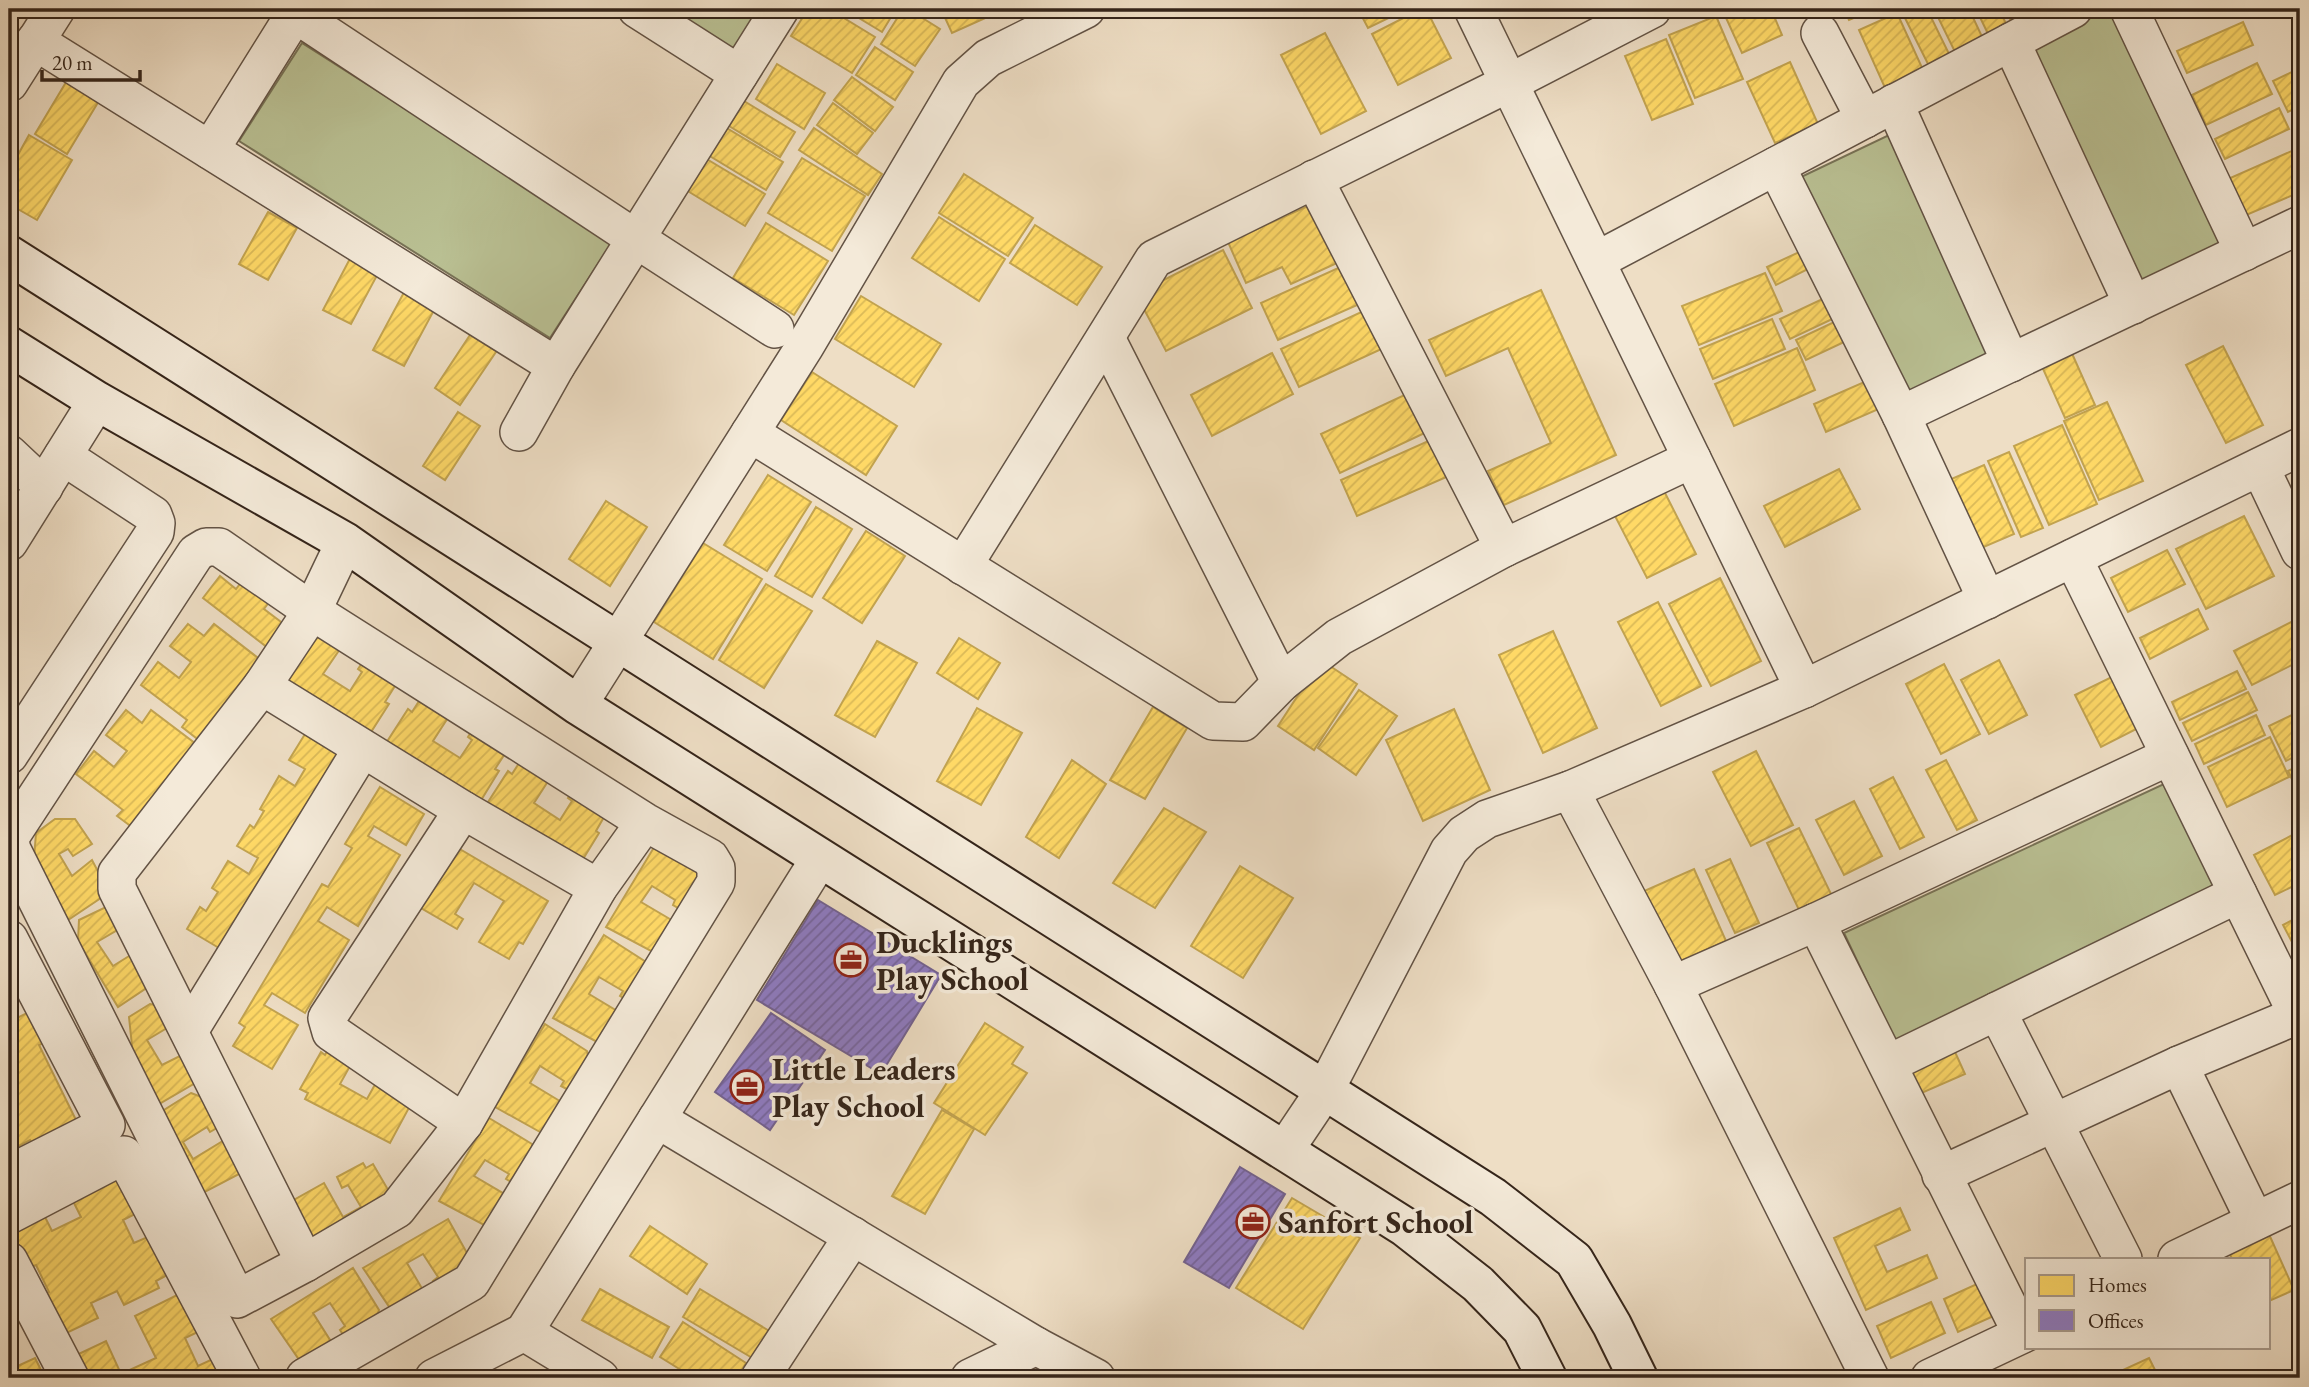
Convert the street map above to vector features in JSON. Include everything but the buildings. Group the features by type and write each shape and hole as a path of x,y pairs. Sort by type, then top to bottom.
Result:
{"street":[{"path":"9,83 56,9"},
{"path":"637,9 739,74"},
{"path":"519,432 556,366 780,9"},
{"path":"578,705 812,334 961,82 988,58 1086,9"},
{"path":"1474,9 1804,689"},
{"path":"963,566 1154,259 1652,9"},
{"path":"1596,261 2073,9"},
{"path":"2129,9 2244,252"},
{"path":"210,150 296,11 775,329"},
{"path":"1820,33 1880,111 2011,363"},
{"path":"35,41 556,366"},
{"path":"2011,42 2133,305"},
{"path":"1776,166 1901,415 1987,600"},
{"path":"1314,179 1504,548"},
{"path":"1901,415 2300,225"},
{"path":"9,255 1493,1197 1574,1259 1612,1325 1638,1378"},
{"path":"1105,338 1281,683"},
{"path":"9,346 97,401 345,542 578,705 1405,1227 1478,1284 1522,1329 1547,1378"},
{"path":"9,542 97,401"},
{"path":"750,433 1213,721 1242,722 1281,683 1339,637 1504,548 1692,459"},
{"path":"1284,1151 1325,1090 1448,851 1464,834 1487,819 1570,790 1804,689 2300,447"},
{"path":"9,454 44,487"},
{"path":"9,755 155,532 153,515 63,456"},
{"path":"2260,467 2300,551"},
{"path":"305,1263 117,889 117,873 262,686 312,611 345,542"},
{"path":"305,1377 471,1282 716,882 716,868 710,858 645,822 312,611 219,547 206,547 197,553 12,834 12,850 237,1299 397,1209 464,1123 598,888 645,822"},
{"path":"1941,1175 2179,1065 2299,1017 2073,558"},
{"path":"262,686 463,810 598,888"},
{"path":"189,1031 362,749"},
{"path":"1673,985 1816,922 2170,756"},
{"path":"1570,790 1673,985 1870,1378"},
{"path":"463,810 327,1018 331,1032 464,1123"},
{"path":"433,1378 524,1332 820,858"},
{"path":"1888,1064 2238,894"},
{"path":"1816,922 1941,1175 2025,1333 1930,1378"},
{"path":"9,939 106,1125 9,1174"},
{"path":"1997,1011 2122,1258"},
{"path":"2179,1065 2255,1221"},
{"path":"657,1119 1036,1346 1096,1378"},
{"path":"9,1215 124,1156 242,1378"},
{"path":"2179,1258 2300,1200"},
{"path":"760,1378 853,1236"},
{"path":"9,1261 70,1378"},
{"path":"524,1332 600,1378"},
{"path":"970,1378 1036,1346"}],"green space":[{"path":"663,9 765,9 732,58"},
{"path":"2109,9 2116,9 2229,246 2141,287 2027,48"},
{"path":"302,43 613,241 550,338 239,141"},
{"path":"1889,135 1995,357 1907,398 1801,177"},
{"path":"2166,783 2217,891 1895,1041 1844,933"}],"place":[{"name":"Ducklings Play School","path":"851,960"},
{"name":"Little Leaders Play School","path":"747,1087"},
{"name":"Sanfort School","path":"1253,1222"}]}
